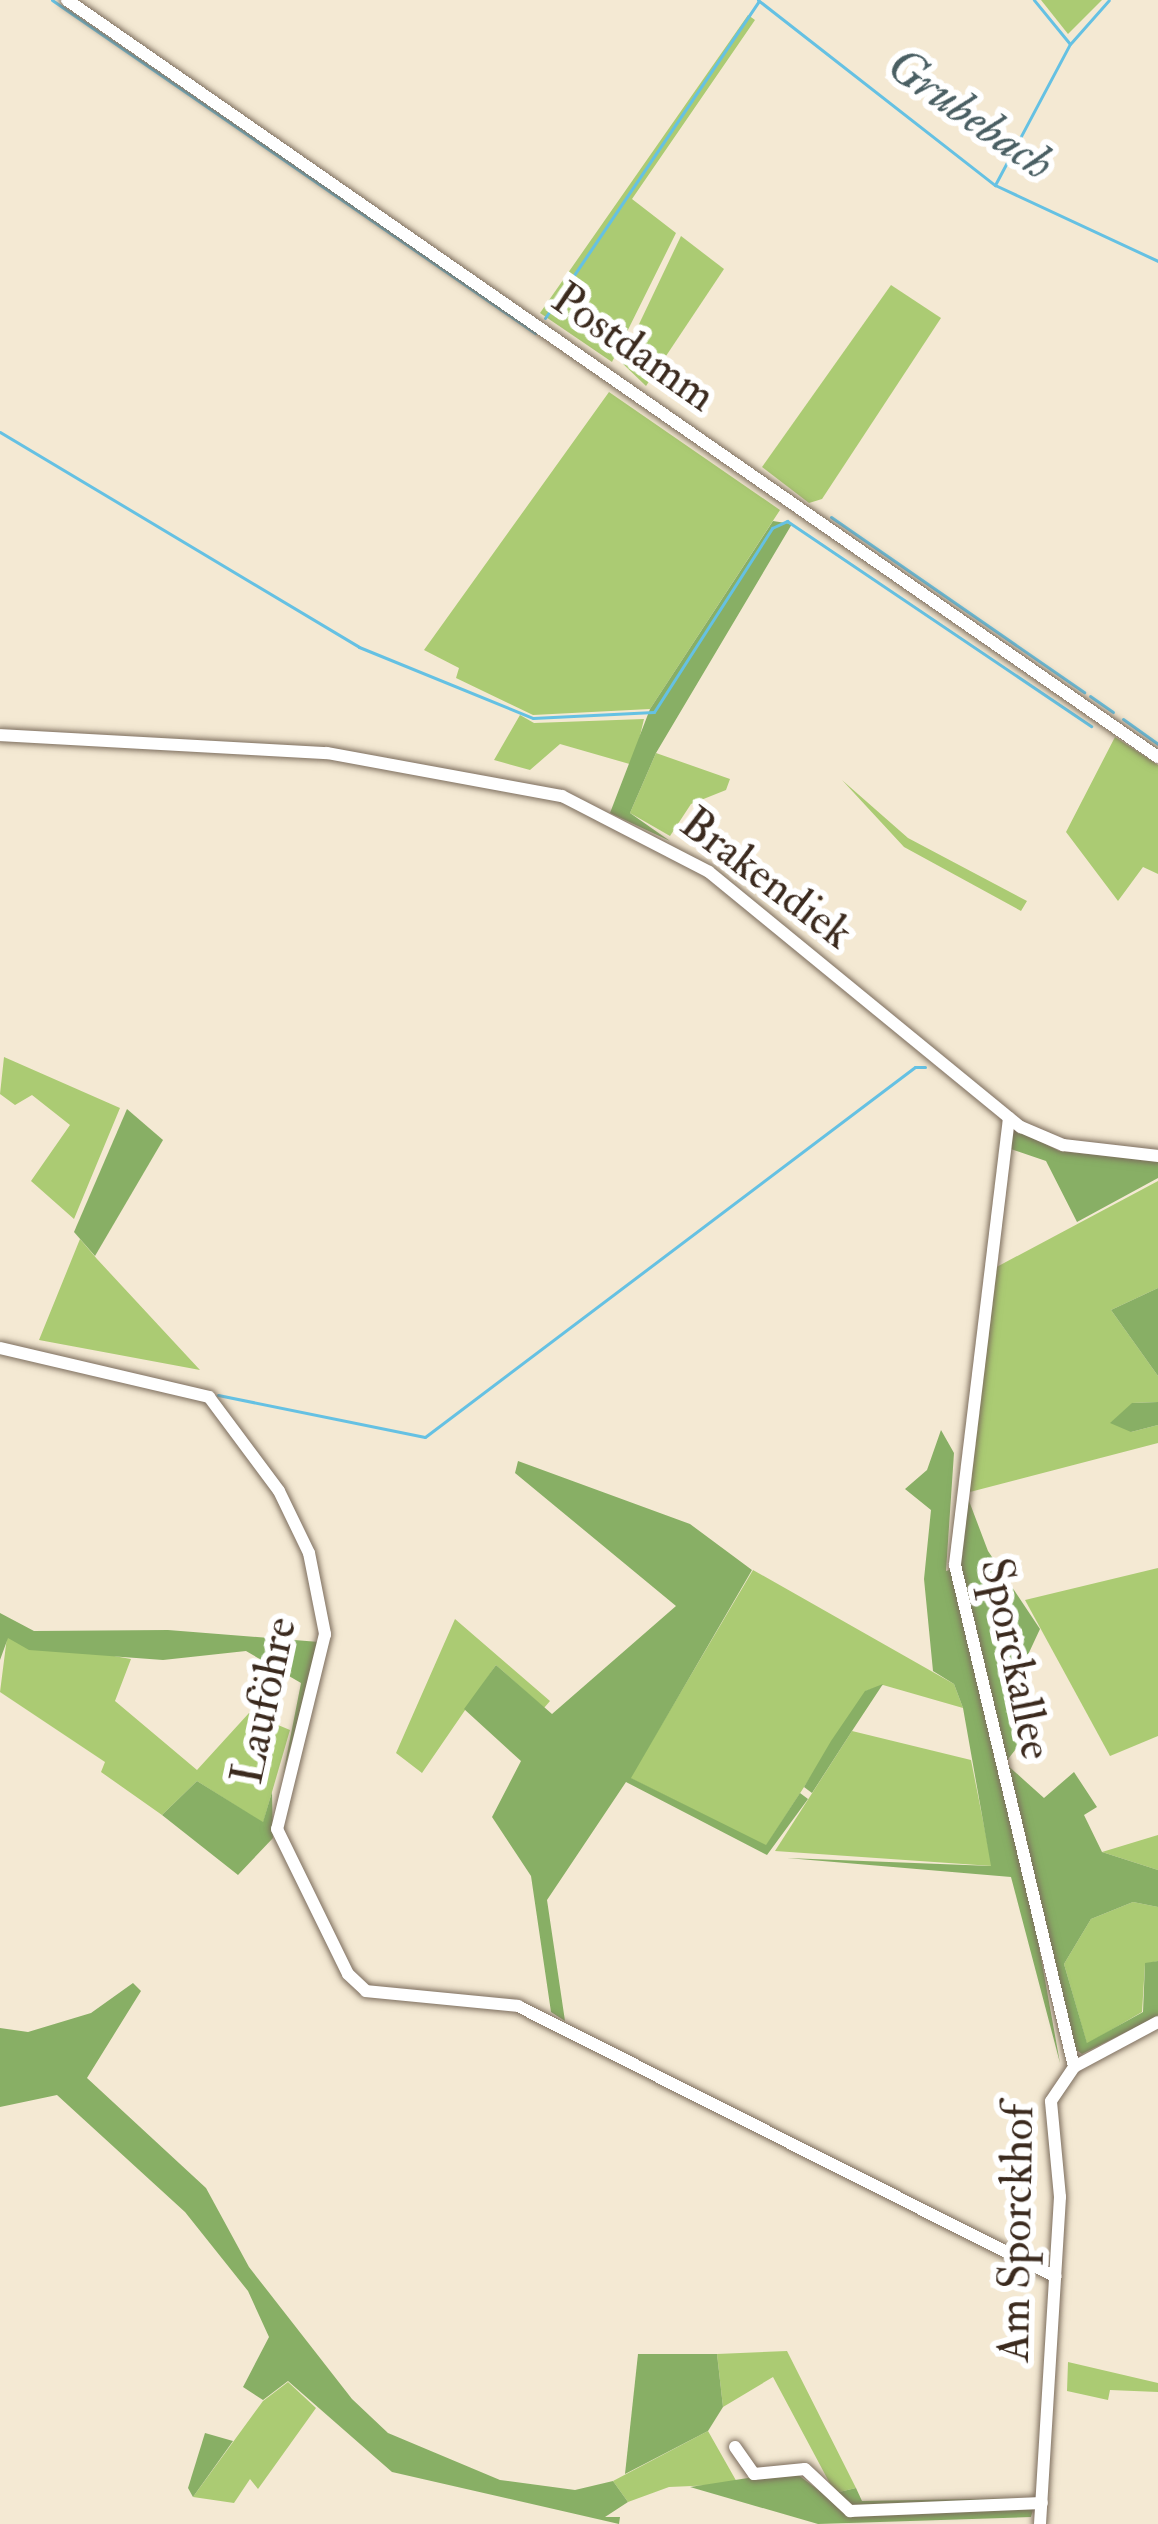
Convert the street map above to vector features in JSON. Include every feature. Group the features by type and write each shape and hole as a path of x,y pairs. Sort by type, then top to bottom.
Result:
{"street":[{"name":"Postdamm","path":"67,0 1158,757"},
{"name":"Brakendiek","path":"0,735 327,753 562,796 709,872 1010,1118 1063,1145 1158,1156"},
{"name":"Sporckallee","path":"1010,1118 955,1565 1074,2067"},
{"name":"Lauföhre","path":"0,1348 208,1396 288,1506 320,1591 325,1634 277,1829 348,1974 366,1991 518,2006 1056,2277"},
{"name":"Am Sporckhof","path":"1040,2524 1060,2167 1051,2101 1074,2067 1158,2022"},
{"path":"735,2447 754,2474 805,2470 850,2510 1042,2503"}],"green space":[{"path":"1041,0 1102,0 1068,34"},
{"path":"748,15 755,20 632,199 676,233 612,362 540,313"},
{"path":"681,236 724,269 646,386 621,362"},
{"path":"891,285 941,318 822,499 809,503 762,467"},
{"path":"609,392 780,510 650,709 533,715 456,678 459,668 424,650"},
{"path":"773,521 792,524 656,753 630,813 670,841 610,813 650,709"},
{"path":"520,715 534,723 644,719 633,765 560,744 530,770 494,760"},
{"path":"1115,737 1158,765 1158,874 1143,867 1118,901 1066,832"},
{"path":"656,753 730,779 726,790 691,804 670,836 630,813"},
{"path":"842,780 908,838 1027,901 1021,911 904,847"},
{"path":"4,1057 120,1108 74,1219 31,1181 70,1125 32,1095 15,1105 0,1094"},
{"path":"127,1109 163,1140 95,1256 74,1232"},
{"path":"1013,1127 1059,1151 1158,1161 1158,1178 1077,1222 1046,1161 1008,1148"},
{"path":"1158,1181 1158,1288 1111,1310 1158,1376 1158,1402 1132,1403 1131,1432 1158,1425 1158,1443 966,1493 991,1270"},
{"path":"80,1239 97,1259 200,1370 39,1340"},
{"path":"1158,1288 1158,1376 1111,1310"},
{"path":"1158,1402 1158,1425 1131,1432 1110,1423 1132,1403"},
{"path":"941,1430 954,1453 946,1571 959,1567 966,1493 988,1551 1040,1629 1013,1687 1039,1719 1005,1763 1044,1798 1074,1772 1097,1807 1084,1815 1102,1852 1158,1870 1158,1907 1133,1902 1091,1919 1064,1964 1087,2043 1143,2012 1145,1963 1158,1961 1158,2016 1082,2054 1072,2047 1038,1941 1060,2063 1011,1877 787,1858 991,1866 963,1708 954,1684 933,1671 924,1579 931,1510 905,1489 927,1470"},
{"path":"518,1461 690,1524 752,1570 631,1778 766,1845 800,1793 808,1799 767,1855 626,1782 547,1900 565,2021 551,2012 531,1876 492,1817 521,1761 464,1709 496,1665 552,1714 676,1606 515,1473"},
{"path":"1158,1568 1158,1736 1110,1756 1025,1600"},
{"path":"753,1570 954,1684 963,1708 883,1685 866,1691 766,1846 630,1778"},
{"path":"0,1613 34,1631 168,1630 319,1642 283,1775 301,1683 246,1651 163,1660 29,1650 8,1638 0,1660"},
{"path":"455,1619 550,1701 544,1708 496,1665 422,1773 396,1753"},
{"path":"7,1637 131,1659 115,1701 197,1770 249,1713 290,1730 263,1823 197,1781 162,1815 101,1772 105,1762 0,1692"},
{"path":"883,1684 812,1793 804,1787 831,1741 865,1691"},
{"path":"852,1731 971,1760 992,1866 775,1851"},
{"path":"197,1781 263,1822 272,1792 273,1838 238,1875 162,1815"},
{"path":"1158,1835 1158,1870 1102,1852"},
{"path":"1133,1902 1158,1907 1158,1961 1145,1964 1142,2012 1087,2044 1064,1964 1091,1919"},
{"path":"133,1983 141,1991 87,2078 206,2188 249,2267 352,2399 388,2433 500,2480 575,2490 613,2481 628,2502 605,2517 620,2517 619,2524 392,2472 288,2381 263,2400 243,2387 269,2337 248,2291 185,2212 57,2095 0,2107 0,2028 28,2032 91,2013"},
{"path":"787,2351 856,2488 835,2493 773,2377 723,2407 717,2354"},
{"path":"638,2354 717,2354 723,2407 708,2431 625,2474"},
{"path":"1068,2362 1158,2383 1158,2392 1110,2390 1108,2400 1067,2391"},
{"path":"288,2382 316,2408 258,2489 250,2479 234,2503 193,2497 263,2401"},
{"path":"708,2431 738,2484 669,2487 628,2502 613,2481"},
{"path":"205,2433 233,2441 193,2497 188,2488"},
{"path":"793,2471 841,2507 835,2493 856,2488 862,2501 1036,2498 1031,2517 818,2524 690,2487"}],"waterway":[{"path":"52,0 535,333"},
{"name":"Grubebach","path":"758,0 995,185 1158,261"},
{"path":"996,183 1070,44 1034,0"},
{"path":"1071,43 1109,0"},
{"path":"545,318 759,1"},
{"path":"0,432 359,647 533,718 654,712 772,528 787,521 1091,726"},
{"path":"831,517 1084,692"},
{"path":"1090,696 1113,712"},
{"path":"1123,719 1158,744"},
{"path":"218,1395 425,1437 915,1067 925,1067"}]}
